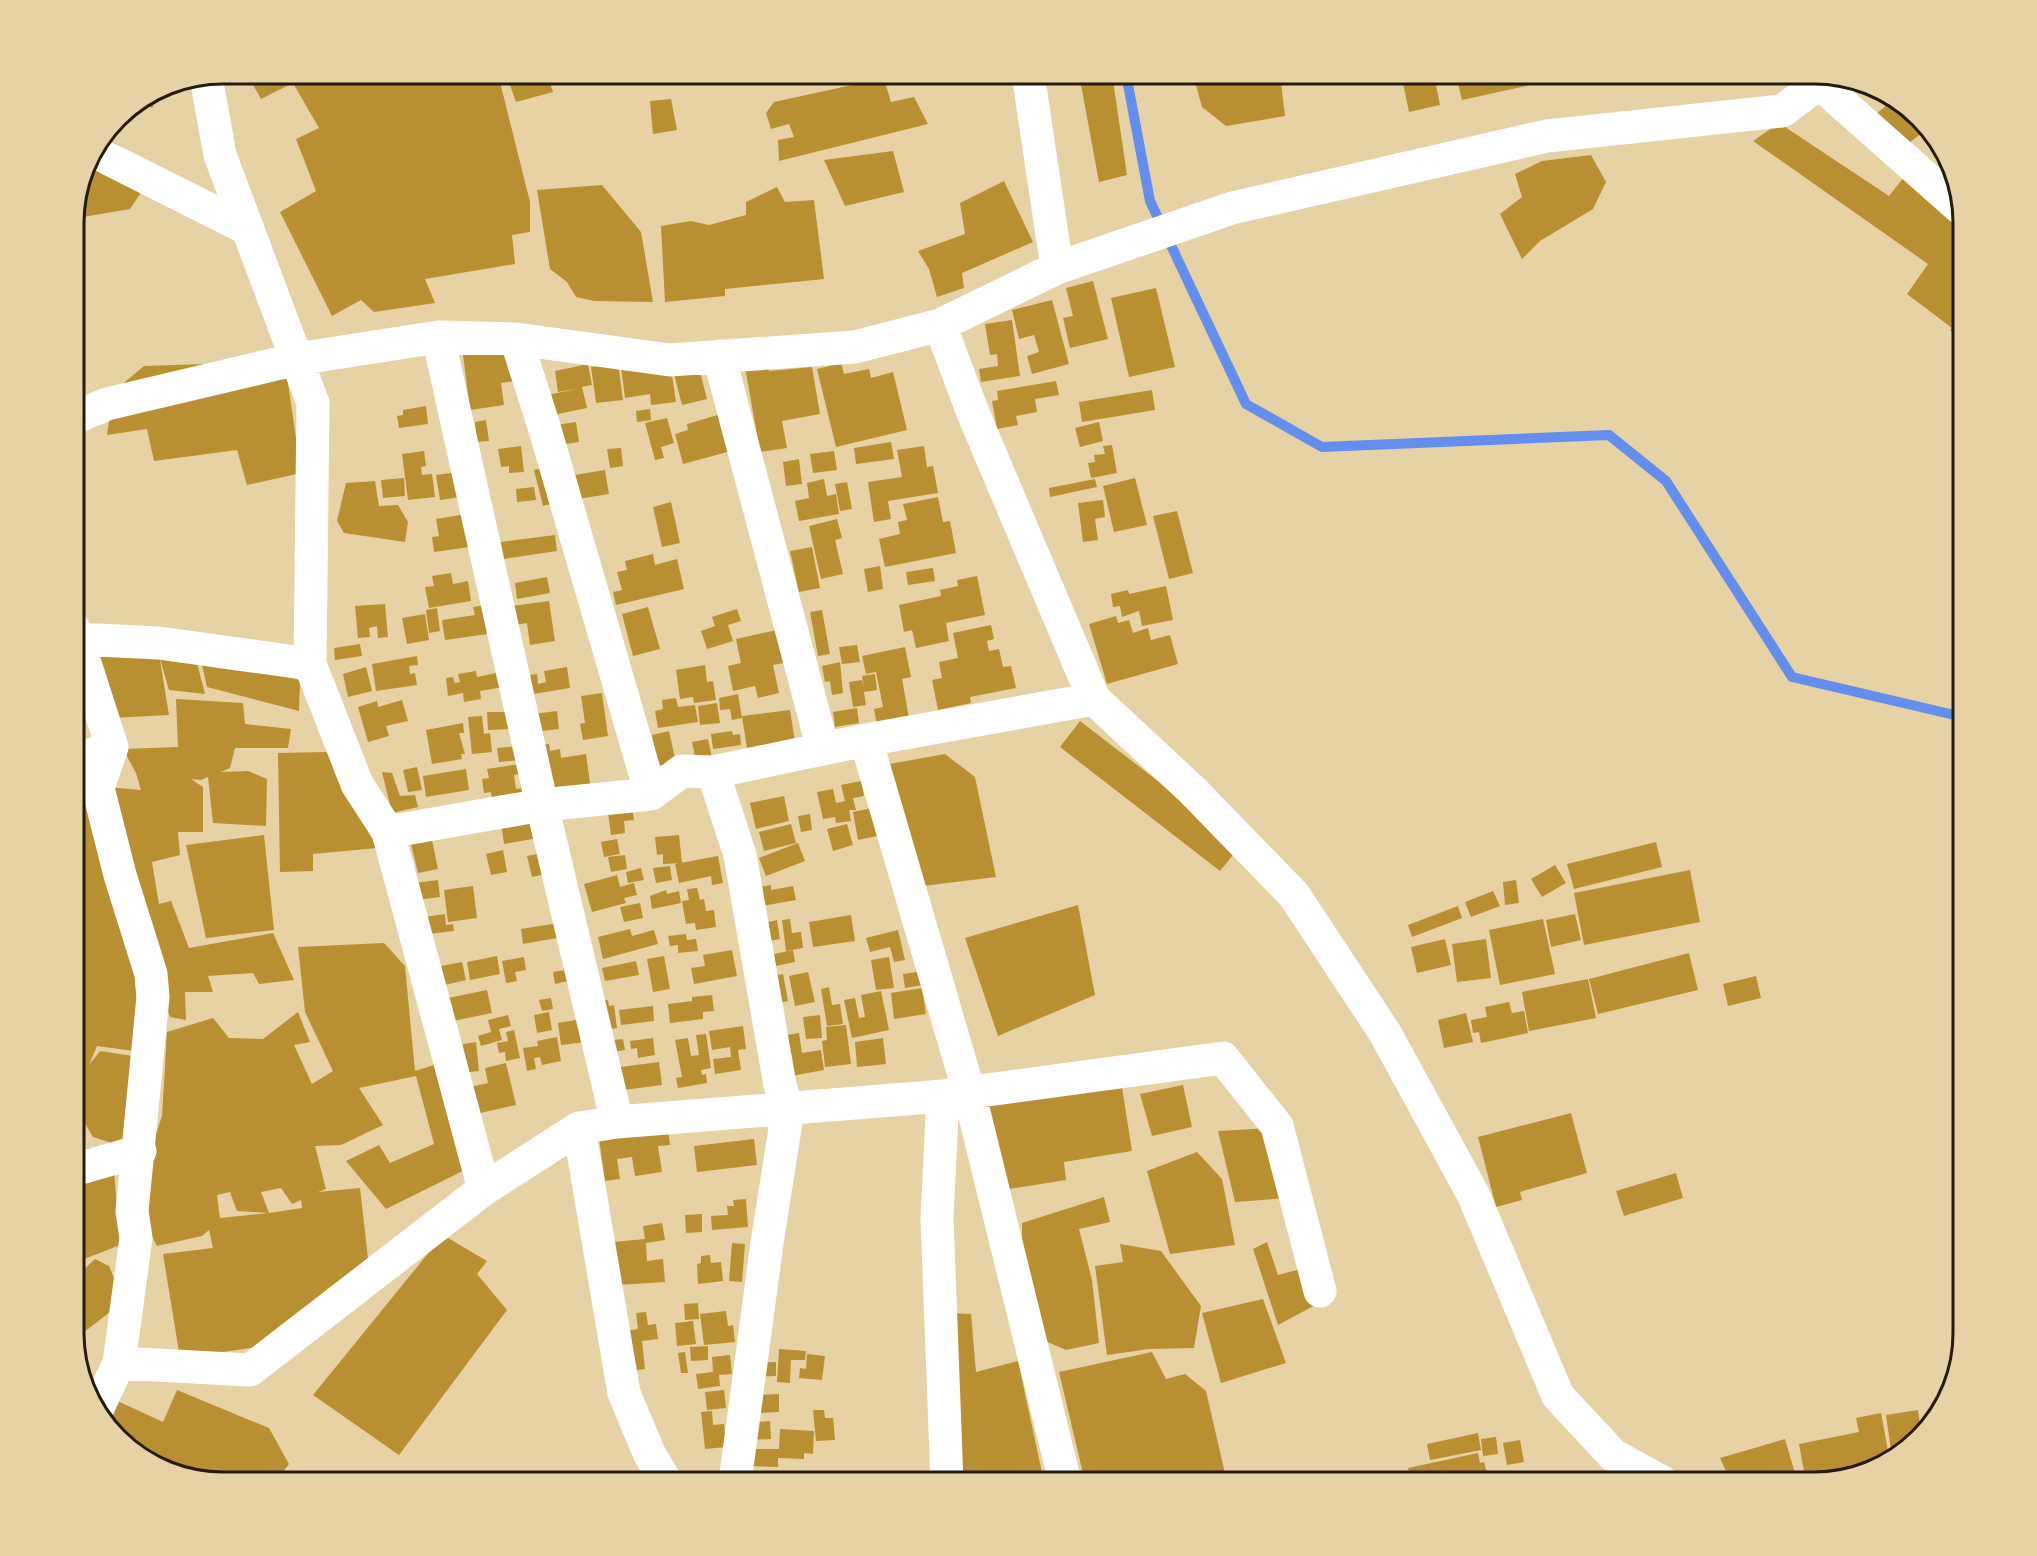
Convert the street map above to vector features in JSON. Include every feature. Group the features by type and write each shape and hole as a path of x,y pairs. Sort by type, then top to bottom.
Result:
{"street":[{"path":"1029,84 1057,268"},
{"path":"84,414 106,404 297,359 438,337 516,339 670,360 855,346 940,325 1057,268 1122,248 1232,208 1546,136 1782,111 1819,84"},
{"path":"207,85 220,155 313,403 309,664 357,784 388,832 484,1190"},
{"path":"1829,85 1951,199"},
{"path":"102,155 248,229"},
{"path":"940,325 973,413 1094,699 1193,791 1294,895 1385,1033 1473,1194 1558,1396 1613,1455 1644,1472"},
{"path":"438,337 542,805 617,1122"},
{"path":"516,339 543,423 651,794"},
{"path":"718,356 823,748"},
{"path":"84,635 309,664"},
{"path":"84,659 112,747 98,788 120,875 151,974 153,997 140,1150 132,1211 136,1238 118,1363 102,1400"},
{"path":"388,832 542,805 651,794 682,771 712,772 823,748 1094,699"},
{"path":"866,740 956,1094 1062,1472"},
{"path":"84,757 112,747"},
{"path":"712,772 740,855 780,1085 788,1110 766,1243 736,1472"},
{"path":"118,1363 250,1370 484,1190 579,1128 617,1122 788,1110 956,1094 1223,1058 1277,1126 1320,1291"},
{"path":"946,1472 938,1218 956,1094"},
{"path":"579,1128 624,1393 649,1453 660,1472"},
{"path":"84,1167 140,1150"}],"building":[{"path":"253,84 291,84 261,99"},
{"path":"294,84 500,84 530,202 530,232 512,235 515,264 425,279 435,303 374,312 361,300 332,316 280,212 316,191 296,139 319,128"},
{"path":"510,84 550,84 553,92 516,102"},
{"path":"857,84 886,84 891,102 914,97 928,124 779,161 778,140 794,137 789,124 771,129 766,113 774,102"},
{"path":"1081,84 1113,84 1127,175 1099,182"},
{"path":"1196,84 1281,84 1285,116 1226,126 1202,107"},
{"path":"1403,84 1436,84 1440,105 1409,112"},
{"path":"1458,84 1535,84 1462,100"},
{"path":"671,99 677,130 653,134 650,101"},
{"path":"1887,105 1920,134 1905,146 1875,115"},
{"path":"1779,123 1889,196 1904,177 1952,214 1953,333 1950,330 1952,328 1907,294 1928,264 1753,141"},
{"path":"111,141 158,167 130,209 84,217 89,187 103,153"},
{"path":"893,151 904,192 845,206 824,160"},
{"path":"1591,155 1606,182 1593,209 1540,241 1522,259 1500,214 1522,197 1515,174 1542,161"},
{"path":"1004,181 1033,242 962,273 964,288 937,297 929,269 918,251 965,234 960,203"},
{"path":"602,185 641,232 653,302 594,301 576,297 567,282 550,269 537,190"},
{"path":"777,187 785,202 814,200 824,279 725,289 725,296 665,302 661,226 691,221 709,225 746,215 746,202"},
{"path":"1093,281 1108,339 1070,348 1063,318 1073,316 1066,288"},
{"path":"1156,288 1175,367 1129,377 1111,298"},
{"path":"1052,300 1069,364 1032,374 1027,356 1039,352 1034,335 1019,339 1012,310"},
{"path":"1012,320 1020,376 981,382 979,369 998,366 997,354 990,355 985,324"},
{"path":"510,348 515,381 501,383 504,405 470,410 463,355"},
{"path":"618,363 623,400 596,403 591,367"},
{"path":"768,363 769,371 812,367 820,414 782,421 787,448 760,452 745,367"},
{"path":"841,363 844,374 869,369 871,378 893,372 907,430 836,447 817,369"},
{"path":"203,364 220,373 286,369 301,473 247,485 237,450 154,461 147,429 107,435 113,392 144,366"},
{"path":"588,364 592,385 582,387 587,408 543,417 539,397 580,388 558,392 555,371"},
{"path":"698,364 707,399 682,405 673,370"},
{"path":"621,367 671,368 676,402 651,405 650,394 625,398"},
{"path":"1056,381 1059,395 1035,399 1037,412 1016,416 1018,425 997,429 992,401 998,400 997,391"},
{"path":"1152,390 1155,410 1082,422 1079,402"},
{"path":"426,406 428,424 399,428 397,416 403,415 403,410"},
{"path":"650,409 651,420 637,422 636,411"},
{"path":"721,414 731,451 683,464 675,434 688,430 687,424"},
{"path":"667,418 674,443 661,447 664,458 655,460 645,423"},
{"path":"486,420 489,441 477,442 475,422"},
{"path":"576,422 579,442 552,446 549,426"},
{"path":"1099,422 1103,441 1080,447 1075,428"},
{"path":"891,442 894,459 856,464 854,448"},
{"path":"1112,445 1117,473 1091,478 1088,463 1095,462 1094,455 1105,454 1103,446"},
{"path":"521,446 524,472 509,473 509,466 501,467 498,449"},
{"path":"924,446 927,467 933,466 938,493 888,501 891,519 874,522 868,482 902,477 897,450"},
{"path":"621,448 623,466 610,468 607,449"},
{"path":"424,451 426,466 421,467 422,475 432,474 435,497 408,500 402,454"},
{"path":"834,451 837,470 813,473 810,454"},
{"path":"799,459 802,484 786,486 783,462"},
{"path":"552,466 561,502 543,506 534,470"},
{"path":"605,470 609,494 572,500 568,476"},
{"path":"458,472 461,497 440,500 436,475"},
{"path":"404,478 405,496 383,498 381,480"},
{"path":"1135,478 1147,525 1114,532 1103,486"},
{"path":"824,479 827,496 836,494 839,514 799,521 795,501 809,498 807,483"},
{"path":"1095,479 1097,487 1050,497 1049,488"},
{"path":"375,481 379,506 398,505 408,522 405,542 344,533 337,521 346,483"},
{"path":"847,482 852,509 840,511 835,484"},
{"path":"534,487 536,500 517,502 516,489"},
{"path":"938,497 943,522 950,521 956,553 885,567 879,539 900,534 898,522 907,520 903,504"},
{"path":"1103,500 1105,517 1095,519 1098,540 1083,542 1078,503"},
{"path":"671,502 680,543 662,547 653,507"},
{"path":"1177,511 1193,573 1169,579 1153,516"},
{"path":"472,513 477,546 434,552 432,537 439,536 436,519"},
{"path":"837,519 842,538 835,540 843,574 821,579 809,526"},
{"path":"555,535 557,551 503,559 501,542"},
{"path":"812,547 820,588 799,592 790,551"},
{"path":"653,554 655,565 677,559 684,589 616,605 613,592 622,590 617,572 627,570 625,561"},
{"path":"880,566 883,589 868,592 864,569"},
{"path":"933,568 935,581 908,585 906,572"},
{"path":"451,573 453,584 468,581 471,601 429,608 425,587 434,586 432,576"},
{"path":"977,576 985,615 946,623 949,641 916,648 912,630 904,632 899,605 941,596 940,590 958,586 957,580"},
{"path":"547,577 550,593 517,599 515,583"},
{"path":"1166,586 1173,620 1142,626 1139,611 1122,617 1120,606 1113,607 1111,594 1128,590 1129,594"},
{"path":"549,601 555,641 530,645 527,623 515,625 512,606"},
{"path":"385,604 388,637 378,638 377,626 369,628 370,637 358,638 355,606"},
{"path":"485,605 488,634 445,640 442,620 475,615 473,607"},
{"path":"648,607 660,649 633,656 622,614"},
{"path":"437,608 440,631 429,633 426,610"},
{"path":"737,609 741,621 728,625 733,641 707,649 701,631 715,626 712,617"},
{"path":"822,610 830,654 818,656 810,612"},
{"path":"425,614 429,640 407,644 402,618"},
{"path":"1116,616 1118,623 1129,620 1133,633 1148,628 1151,640 1170,635 1178,664 1107,684 1089,624"},
{"path":"991,625 994,639 987,641 989,651 999,649 1003,667 1011,666 1016,688 970,697 971,703 938,710 932,680 942,678 939,662 958,658 953,633"},
{"path":"777,630 784,663 773,665 779,693 758,698 755,686 733,691 728,666 741,663 736,639"},
{"path":"360,644 362,656 335,660 334,648"},
{"path":"857,645 860,662 842,664 839,647"},
{"path":"905,647 911,677 902,679 909,718 877,725 874,709 883,707 876,672 866,674 862,656"},
{"path":"91,651 159,654 169,715 112,718"},
{"path":"200,656 300,680 299,711 207,687"},
{"path":"417,656 418,665 409,666 410,674 415,673 417,685 376,691 372,664"},
{"path":"160,659 196,659 205,694 169,690"},
{"path":"840,662 843,693 832,695 830,681 825,682 822,666"},
{"path":"705,665 707,682 713,681 716,700 694,703 693,697 680,699 676,670"},
{"path":"366,667 372,691 348,697 343,674"},
{"path":"567,667 570,688 533,694 530,675 537,674 538,684 546,682 544,671"},
{"path":"476,671 477,677 501,672 504,687 480,691 481,699 464,702 463,693 448,696 446,678 453,677 455,683 460,682 458,674"},
{"path":"875,674 877,690 864,692 866,705 853,707 849,682 862,680 864,687 862,676"},
{"path":"602,693 608,736 583,740 580,724 585,723 581,696"},
{"path":"738,694 742,718 732,720 730,709 720,710 719,698"},
{"path":"676,698 678,707 695,705 698,722 658,728 655,711 663,709 662,700"},
{"path":"176,699 243,703 245,724 291,729 288,748 235,748 230,768 221,772 248,771 267,779 266,826 213,823 208,777 201,780 191,779 203,787 203,832 178,832 180,855 152,862 159,904 171,901 189,948 273,933 294,980 259,984 253,973 208,976 213,992 185,992 186,1020 170,1017 133,909 107,787 141,790 136,773 123,749 178,747"},
{"path":"402,700 408,721 386,726 389,736 368,742 358,707 377,701 378,707"},
{"path":"717,703 720,723 700,725 698,706"},
{"path":"857,708 859,723 835,727 833,712"},
{"path":"790,710 795,742 747,749 742,716"},
{"path":"557,711 559,729 527,733 525,715"},
{"path":"487,712 509,712 510,729 488,730"},
{"path":"482,716 484,734 490,733 492,752 472,754 468,717"},
{"path":"1080,721 1241,845 1220,871 1060,747"},
{"path":"463,723 464,733 459,733 465,754 461,754 462,759 432,764 426,730"},
{"path":"669,731 676,763 658,766 652,735"},
{"path":"732,731 733,735 740,734 741,745 713,749 711,734"},
{"path":"708,739 712,758 696,761 692,742"},
{"path":"549,744 550,751 560,749 561,758 586,754 591,790 546,797 539,745"},
{"path":"519,746 520,760 499,762 497,748"},
{"path":"328,752 377,848 313,854 313,871 280,872 278,753"},
{"path":"945,754 975,777 996,877 923,886 884,765"},
{"path":"520,764 521,774 514,775 516,789 524,788 527,801 493,805 491,792 484,793 482,779 489,778 487,769"},
{"path":"417,767 422,790 408,792 403,770"},
{"path":"84,768 130,920 141,1052 97,1046 89,1065 100,1051 140,1057 127,1148 93,1137 84,1122"},
{"path":"466,769 469,790 426,797 423,776"},
{"path":"382,772 392,773 400,796 415,795 418,807 392,813"},
{"path":"861,781 864,796 853,798 856,810 849,810 851,821 836,823 835,817 823,819 817,792 833,789 836,803 845,801 841,785"},
{"path":"784,796 789,821 756,829 750,803"},
{"path":"632,808 634,820 624,821 625,833 611,835 608,812"},
{"path":"872,808 877,836 858,840 853,812"},
{"path":"541,813 544,837 504,844 500,816"},
{"path":"810,814 812,830 801,832 798,816"},
{"path":"791,824 796,843 764,851 759,832"},
{"path":"847,824 853,845 833,851 827,829"},
{"path":"264,835 274,930 206,938 186,845"},
{"path":"679,835 682,863 663,864 663,854 657,855 655,837"},
{"path":"617,839 620,854 604,857 601,842"},
{"path":"432,840 438,869 418,873 411,844"},
{"path":"1656,842 1662,867 1574,889 1567,864"},
{"path":"798,843 805,861 766,876 759,858"},
{"path":"503,850 507,872 491,875 486,854"},
{"path":"547,852 551,873 532,877 527,856"},
{"path":"625,855 627,869 611,872 608,857"},
{"path":"718,856 723,883 712,885 711,876 679,883 675,864"},
{"path":"1555,865 1566,883 1542,897 1531,879"},
{"path":"670,866 672,880 656,883 653,868"},
{"path":"641,868 644,880 628,883 626,872"},
{"path":"1690,870 1700,922 1584,945 1574,893"},
{"path":"617,875 620,887 634,883 637,895 624,898 626,903 592,912 584,884"},
{"path":"438,880 440,897 416,900 414,883"},
{"path":"1516,880 1519,903 1505,905 1503,882"},
{"path":"771,885 771,890 793,886 796,900 757,907 754,888"},
{"path":"473,886 477,918 448,922 444,890"},
{"path":"697,888 700,900 704,899 706,911 714,910 716,927 696,930 695,923 686,924 682,901 689,900 687,889"},
{"path":"666,890 667,894 679,891 681,903 652,909 650,896"},
{"path":"1493,891 1500,906 1471,917 1465,902"},
{"path":"640,903 643,918 624,922 620,907"},
{"path":"1078,905 1095,995 998,1036 965,938"},
{"path":"1458,906 1462,918 1412,937 1408,925"},
{"path":"445,914 446,925 453,924 454,931 428,934 425,917"},
{"path":"1575,914 1581,940 1551,947 1546,920"},
{"path":"851,915 855,941 813,947 809,922"},
{"path":"790,919 792,933 801,932 803,948 786,951 782,920"},
{"path":"1543,919 1555,974 1500,985 1489,930"},
{"path":"777,920 780,939 759,943 755,925"},
{"path":"565,922 568,936 523,944 521,929"},
{"path":"630,929 632,936 654,930 658,944 603,959 598,937"},
{"path":"898,930 905,960 894,962 890,947 870,952 866,938"},
{"path":"686,934 687,940 696,939 698,951 678,953 678,945 670,946 668,936"},
{"path":"1445,939 1451,965 1417,973 1411,947"},
{"path":"1486,939 1491,978 1457,982 1452,944"},
{"path":"384,943 405,966 415,1071 447,1061 483,1161 386,1209 346,1161 379,1145 390,1163 434,1144 416,1076 359,1088 383,1125 341,1145 315,1146 326,1189 318,1192 360,1188 369,1267 258,1347 180,1358 163,1254 213,1248 209,1230 202,1236 157,1246 134,1201 162,1116 167,1032 213,1018 229,1038 263,1039 298,1012 310,1042 294,1045 312,1084 333,1071 305,1012 298,947","holes":["281,1188 292,1204 301,1200 302,1208 269,1213 261,1192","230,1192 237,1211 269,1213 220,1218 217,1195"]},
{"path":"732,950 737,976 694,984 691,968 705,966 703,955"},
{"path":"793,950 795,962 776,966 774,954"},
{"path":"1689,953 1698,990 1598,1014 1589,979"},
{"path":"497,956 500,974 470,980 467,962"},
{"path":"664,956 670,989 653,992 647,959"},
{"path":"524,957 526,970 515,972 517,981 506,983 502,961"},
{"path":"889,957 894,988 876,990 871,960"},
{"path":"636,961 639,975 605,981 602,968"},
{"path":"462,962 466,980 445,985 441,966"},
{"path":"571,969 573,980 555,984 553,972"},
{"path":"930,970 923,985 905,988 903,974"},
{"path":"808,972 815,1002 795,1006 789,976"},
{"path":"783,974 788,1001 771,1004 765,978"},
{"path":"1756,976 1761,998 1728,1006 1723,984"},
{"path":"1588,979 1596,1018 1529,1031 1522,992"},
{"path":"829,987 832,1005 840,1004 843,1024 827,1026 821,989"},
{"path":"922,988 926,1014 894,1019 891,993"},
{"path":"487,990 492,1013 448,1022 443,999"},
{"path":"881,991 889,1030 852,1038 844,1000 855,998 859,1018 865,1017 861,995"},
{"path":"712,995 714,1011 703,1012 703,1019 670,1023 668,1004 692,1001 692,997"},
{"path":"551,998 553,1009 542,1011 539,1000"},
{"path":"608,1000 609,1006 614,1005 617,1028 599,1031 594,1002"},
{"path":"1509,1002 1512,1013 1524,1011 1528,1033 1481,1043 1479,1032 1473,1033 1471,1020 1487,1017 1485,1007"},
{"path":"653,1006 654,1021 621,1025 619,1010"},
{"path":"549,1012 552,1030 537,1033 534,1015"},
{"path":"1466,1013 1473,1042 1444,1048 1438,1020"},
{"path":"508,1015 511,1026 499,1029 502,1040 481,1046 478,1036 491,1032 488,1020"},
{"path":"820,1015 822,1038 806,1039 803,1017"},
{"path":"582,1019 586,1042 561,1045 558,1023"},
{"path":"846,1025 851,1064 825,1067 822,1041 827,1040 826,1027"},
{"path":"743,1026 746,1049 738,1050 741,1070 715,1074 713,1059 731,1057 730,1047 712,1050 709,1031"},
{"path":"514,1030 520,1058 506,1061 505,1052 499,1053 497,1043 508,1041 506,1032"},
{"path":"799,1033 802,1053 821,1050 824,1070 786,1077 787,1035"},
{"path":"706,1034 711,1068 701,1070 702,1075 706,1074 707,1083 678,1088 676,1078 682,1077 675,1040 688,1038 691,1056 699,1055 696,1035"},
{"path":"557,1037 561,1061 542,1065 540,1057 534,1058 536,1069 527,1071 523,1048 538,1046 537,1041"},
{"path":"653,1038 655,1055 638,1058 637,1048 631,1049 630,1041"},
{"path":"883,1038 886,1064 857,1067 855,1042"},
{"path":"623,1039 625,1050 605,1053 603,1041"},
{"path":"476,1042 479,1071 461,1073 464,1057 463,1044"},
{"path":"659,1062 662,1085 616,1091 613,1068"},
{"path":"506,1063 516,1105 476,1114 470,1087 488,1083 485,1068"},
{"path":"1119,1068 1132,1151 1064,1162 1066,1180 1009,1189 983,1101"},
{"path":"1183,1085 1192,1127 1152,1136 1140,1094"},
{"path":"1571,1113 1587,1173 1520,1192 1522,1200 1496,1207 1478,1137"},
{"path":"667,1121 670,1145 658,1146 662,1172 635,1176 632,1157 617,1159 620,1179 605,1181 598,1131"},
{"path":"1271,1128 1287,1198 1235,1202 1218,1131"},
{"path":"754,1139 757,1165 697,1172 694,1146"},
{"path":"1197,1152 1222,1179 1235,1245 1170,1254 1147,1171"},
{"path":"114,1171 120,1245 84,1259 84,1179"},
{"path":"1676,1173 1683,1198 1624,1216 1616,1191"},
{"path":"1104,1197 1110,1222 1079,1229 1092,1280 1099,1343 1066,1350 1038,1338 1022,1268 1022,1223"},
{"path":"746,1199 748,1227 712,1230 711,1216 728,1215 727,1206 734,1206 733,1200"},
{"path":"702,1214 702,1232 686,1233 685,1215"},
{"path":"662,1223 665,1240 646,1243 647,1261 663,1259 665,1282 616,1285 613,1242 645,1239 643,1226"},
{"path":"443,1235 487,1261 477,1274 507,1310 399,1455 313,1395"},
{"path":"1267,1242 1278,1275 1305,1268 1321,1302 1278,1325 1253,1249"},
{"path":"732,1243 745,1244 742,1282 729,1281"},
{"path":"1120,1244 1161,1251 1201,1306 1194,1348 1149,1349 1107,1355 1095,1266 1123,1262"},
{"path":"710,1255 711,1263 721,1262 723,1281 698,1284 697,1264 701,1263 701,1256"},
{"path":"95,1259 109,1266 124,1301 84,1332 84,1269"},
{"path":"1263,1299 1286,1363 1221,1383 1202,1313"},
{"path":"698,1303 699,1319 685,1320 684,1304"},
{"path":"726,1311 728,1326 733,1325 735,1342 704,1345 700,1314"},
{"path":"646,1312 648,1325 656,1324 658,1339 642,1341 645,1369 622,1372 626,1331 638,1329 636,1313"},
{"path":"947,1313 971,1314 976,1372 1018,1361 1042,1472 964,1472 956,1450"},
{"path":"693,1321 696,1344 677,1346 675,1323"},
{"path":"708,1346 708,1360 691,1361 690,1347"},
{"path":"779,1349 806,1351 805,1360 791,1360 790,1383 777,1382"},
{"path":"685,1352 688,1373 681,1373 678,1353"},
{"path":"1152,1352 1166,1379 1185,1374 1206,1391 1225,1472 1083,1472 1059,1372"},
{"path":"807,1354 825,1356 822,1380 799,1378 800,1368 806,1369"},
{"path":"730,1355 732,1374 719,1375 720,1386 698,1389 696,1374 713,1372 712,1357"},
{"path":"776,1362 776,1376 753,1377 753,1363"},
{"path":"177,1390 269,1428 289,1464 283,1472 205,1471 178,1465 161,1458 138,1443 118,1425 106,1408 111,1398 163,1422"},
{"path":"724,1390 726,1408 707,1410 705,1392"},
{"path":"779,1394 779,1412 757,1413 756,1395"},
{"path":"813,1410 824,1410 825,1418 833,1418 835,1440 816,1441"},
{"path":"1918,1410 1920,1423 1906,1438 1891,1449 1886,1415"},
{"path":"712,1411 713,1425 724,1424 726,1447 705,1449 701,1412"},
{"path":"1881,1413 1888,1451 1859,1465 1823,1472 1804,1472 1799,1444 1859,1432 1856,1418"},
{"path":"770,1421 771,1439 747,1440 745,1423"},
{"path":"780,1429 814,1431 813,1454 804,1453 804,1459 778,1458 778,1467 742,1466 742,1449 779,1449"},
{"path":"1478,1433 1481,1450 1430,1460 1427,1444"},
{"path":"1496,1437 1498,1454 1483,1456 1481,1439"},
{"path":"1785,1439 1795,1472 1726,1472 1720,1458"},
{"path":"1520,1440 1524,1462 1507,1465 1503,1443"},
{"path":"1478,1453 1480,1463 1484,1462 1487,1472 1409,1472 1408,1468"}],"waterway":[{"path":"1128,84 1150,201 1246,404 1322,447 1609,435 1666,481 1792,677 1953,715"}]}
